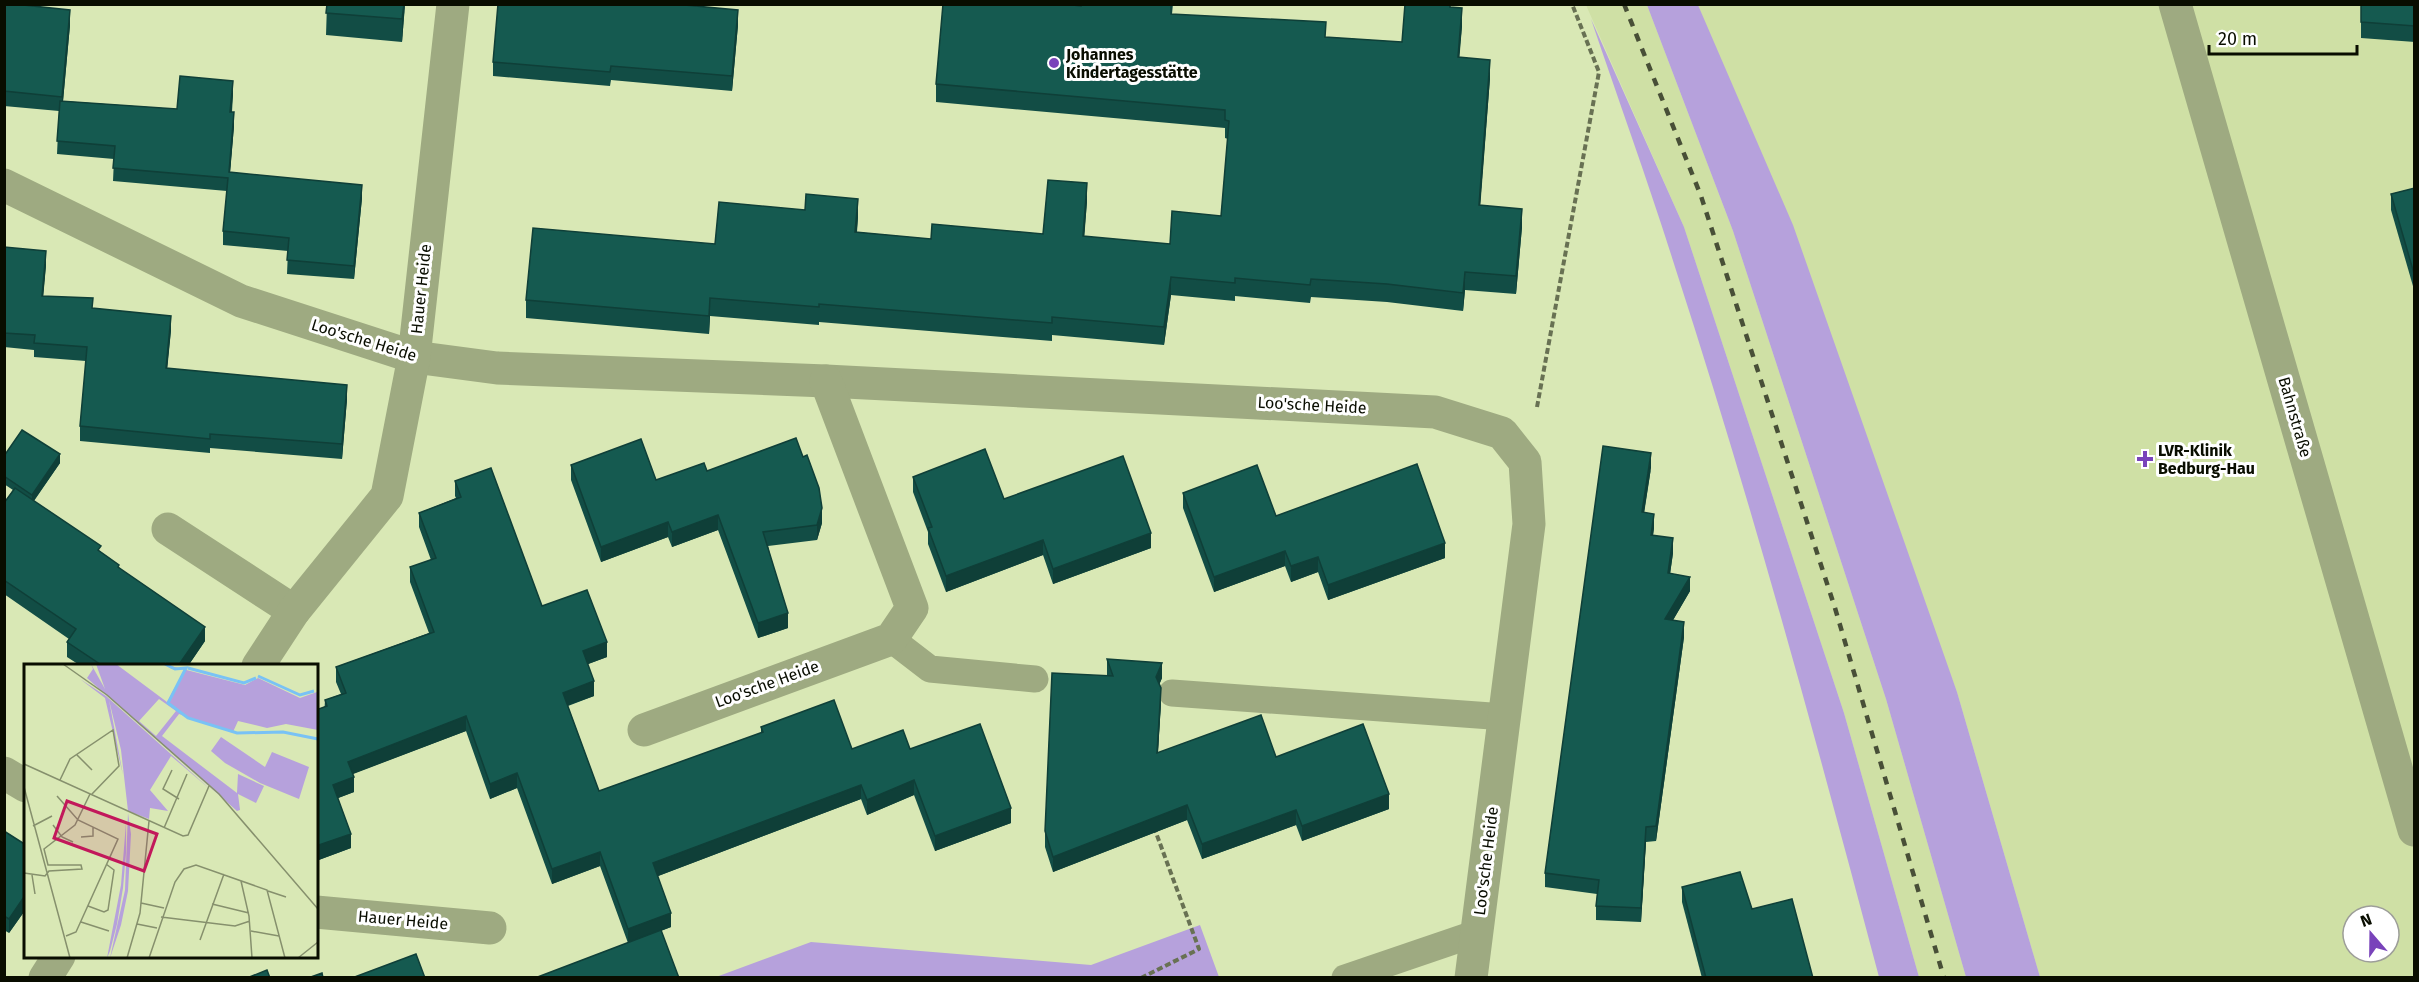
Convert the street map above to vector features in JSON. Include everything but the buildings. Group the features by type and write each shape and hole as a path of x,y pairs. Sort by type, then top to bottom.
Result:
{"street":[{"name":"Hauer Heide","path":"259,664 294,611 387,496 414,357 453,4"},
{"name":"Bahnstraße","path":"2175,4 2415,830"},
{"name":"Loo'sche Heide","path":"4,185 241,301 414,357 497,368 826,381 1435,412 1502,433 1525,462 1529,524 1471,978"},
{"path":"826,381 912,608 891,639"},
{"path":"168,529 294,611"},
{"name":"Loo'sche Heide","path":"644,730 891,639"},
{"path":"4,774 24,785"},
{"name":"Hauer Heide","path":"318,912 490,927"},
{"path":"45,978 58,958"}],"lane":[{"path":"891,639 930,669 1035,679"},
{"path":"1172,693 1505,717"},
{"name":"Loo'sche Heide","path":"1345,978 1477,933"}],"path":[{"path":"1502,433 1534,427 1599,72 1572,4"},
{"path":"1141,978 1199,949 1155,828"}],"shaded area":[{"path":"1586,5 1647,5 1733,231 1886,699 1966,977 1919,977 1844,713 1684,227"},
{"path":"1647,5 1698,5 1793,225 1957,692 2040,977 1966,977 1886,699 1733,231"},
{"name":"LVR-Klinik Bedburg-Hau","path":"1698,5 2414,5 2414,977 2040,977 1957,692"},
{"path":"1591,19 1684,227 1844,713 1919,977 1879,977 1807,709 1730,443 1665,236"},
{"path":"1200,925 1219,977 716,977 811,942 1091,965"}],"railway":[{"path":"1624,4 1701,196 1835,608 1944,978"}],"place":[{"name":"Johannes Kindertagesstätte","path":"1054,63"},
{"name":"LVR-Klinik Bedburg-Hau","path":"2145,459"}]}
